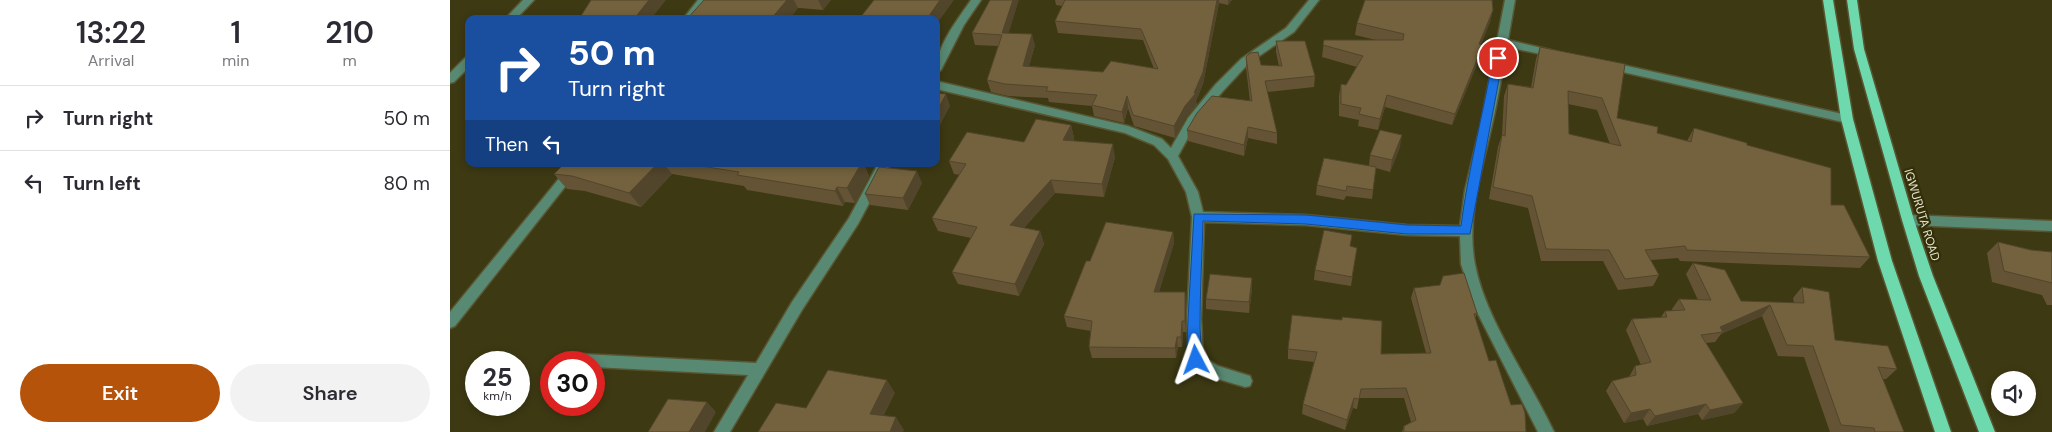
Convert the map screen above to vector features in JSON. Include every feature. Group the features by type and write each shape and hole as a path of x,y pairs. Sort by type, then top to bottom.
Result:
{"main road":[{"path":"1828,0 1848,119 1885,261 1943,432"},
{"name":"IGWURUTA ROAD","path":"1852,0 1861,58 1908,220 1926,276 1987,432"}],"street":[{"path":"514,15 528,0"},
{"path":"691,15 703,0"},
{"path":"940,62 959,24 976,0"},
{"path":"1172,156 1192,121 1219,88 1245,61 1290,30 1314,0"},
{"path":"1510,0 1487,123 1471,190 1466,231 1468,264 1482,308 1546,432"},
{"path":"1501,42 1568,57"},
{"path":"450,79 465,64"},
{"path":"1597,64 1848,119"},
{"path":"940,86 1128,130 1158,142 1172,156 1192,192 1198,217 1194,319 1196,360 1214,371 1246,381"},
{"path":"450,322 575,167"},
{"path":"722,432 797,306 854,221 882,167"},
{"path":"1198,217 1306,220 1407,230 1466,231"},
{"path":"1908,220 2052,226"},
{"path":"605,361 760,369"}],"building":[{"path":"591,0 649,0 637,15 582,15"},
{"path":"704,0 787,0 774,15 691,15"},
{"path":"874,0 940,0 930,15 862,15"},
{"path":"990,0 1013,0 1002,33 1032,34 1023,66 1103,72 1111,61 1158,69 1141,29 1055,21 1065,0 1217,0 1203,72 1194,93 1196,93 1185,106 1174,126 1133,115 1127,96 1122,112 1092,105 1097,95 1046,91 1048,87 1005,84 987,80 1002,35 972,33"},
{"path":"1365,0 1492,0 1493,10 1479,44 1483,45 1455,114 1387,95 1380,119 1359,114 1361,108 1341,104 1341,84 1346,85 1363,56 1323,45 1324,40 1403,40 1404,34 1357,23"},
{"path":"1276,41 1305,41 1315,76 1265,81 1277,133 1248,127 1244,145 1187,130 1197,113 1212,96 1252,101 1246,57 1250,53 1258,52 1261,65 1282,66"},
{"path":"1540,47 1625,64 1617,118 1658,127 1657,133 1691,142 1694,128 1831,168 1831,205 1844,205 1870,257 1687,250 1685,246 1645,250 1659,275 1625,279 1609,250 1546,249 1532,196 1493,187 1502,135 1505,136 1508,84 1533,88","holes":["1568,91 1602,98 1621,146 1569,134"]},
{"path":"940,93 946,94 940,105"},
{"path":"1036,119 1071,125 1063,140 1113,144 1102,184 1051,180 1010,225 1040,231 1015,284 952,272 977,227 932,218 966,164 949,161 967,132 1024,142"},
{"path":"1380,130 1402,135 1392,160 1370,155"},
{"path":"1324,158 1376,167 1373,190 1347,186 1346,191 1317,185"},
{"path":"561,167 654,167 629,193 572,176 554,174"},
{"path":"707,167 859,167 847,188 837,187 835,191 737,175 739,172"},
{"path":"879,167 917,171 903,198 865,194"},
{"path":"1106,222 1173,232 1154,292 1185,292 1185,321 1182,321 1181,337 1177,337 1175,348 1089,347 1092,321 1064,316 1086,261 1090,261"},
{"path":"1324,230 1352,235 1350,246 1357,248 1352,277 1315,270"},
{"path":"1998,242 2031,250 2052,252 2052,283 2004,271"},
{"path":"1693,263 1725,270 1741,301 1804,303 1802,287 1829,292 1835,340 1888,346 1897,369 1878,367 1904,432 1875,432 1874,428 1841,425 1813,346 1787,345 1770,305 1720,327 1723,332 1701,335 1743,403 1710,410 1706,404 1655,416 1650,409 1631,413 1612,381 1636,375 1635,366 1651,362 1632,319 1667,317 1665,311 1685,310 1679,299 1711,300"},
{"path":"1464,273 1477,313 1474,314 1489,361 1496,360 1511,405 1522,404 1525,413 1526,432 1404,432 1404,426 1416,420 1406,388 1361,389 1359,399 1354,398 1347,420 1303,404 1317,352 1288,349 1292,315 1342,320 1342,317 1382,321 1381,354 1431,353 1414,288 1440,285 1443,276"},
{"path":"1210,274 1252,278 1249,302 1206,299"},
{"path":"828,370 887,380 870,414 896,417 890,432 758,432 776,403 806,408"},
{"path":"668,399 707,402 689,432 648,432"}],"route":[{"path":"1196,360 1194,319 1198,217 1306,220 1407,230 1466,231 1471,190 1487,123 1498,58"}]}
